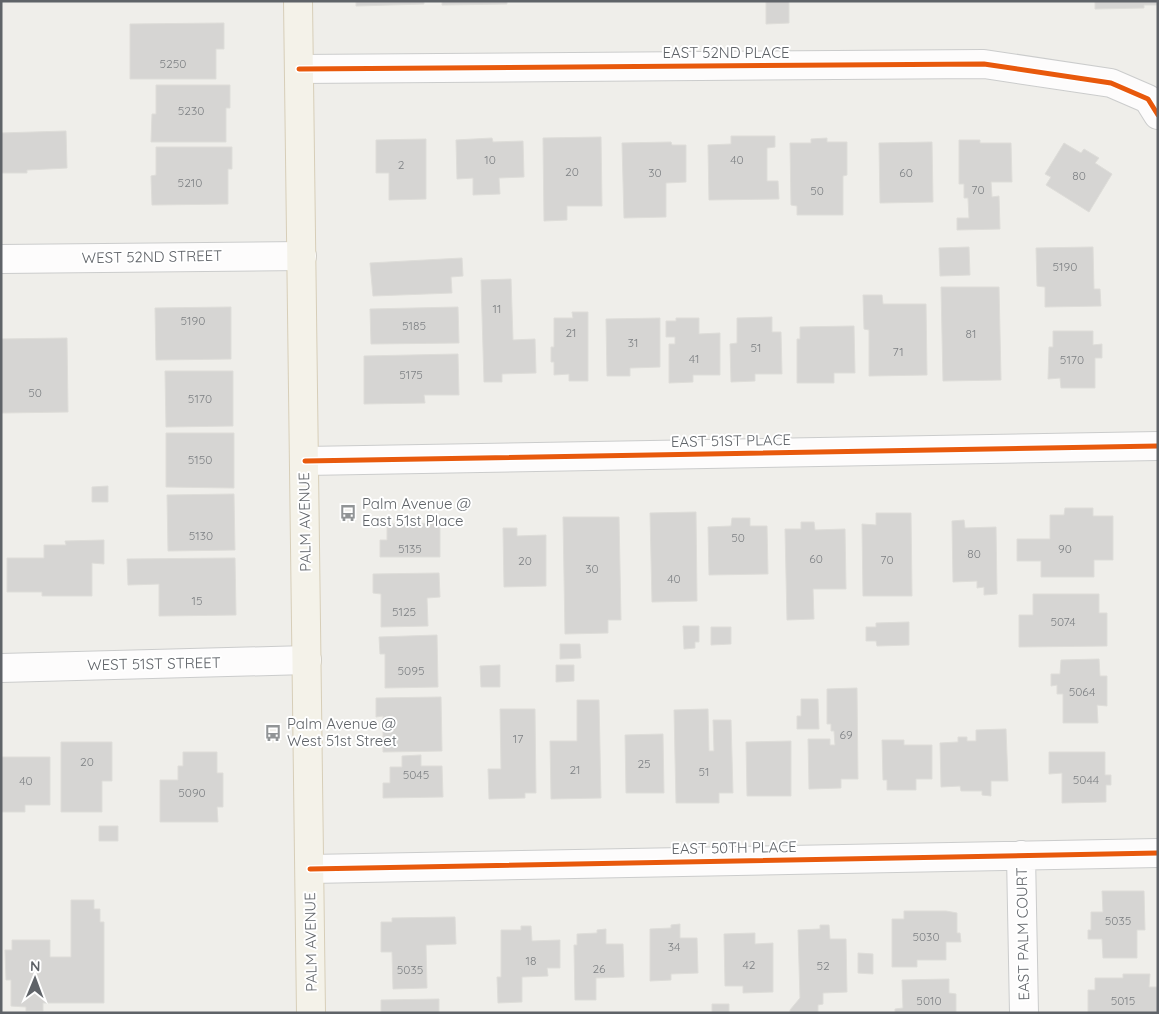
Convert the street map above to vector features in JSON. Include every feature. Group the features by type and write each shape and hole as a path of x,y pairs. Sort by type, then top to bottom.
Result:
{"main road":[{"name":"PALM AVENUE","path":"298,1 311,1013"}],"street":[{"name":"EAST 52ND PLACE","path":"299,69 984,64 1111,83 1153,107"},
{"name":"WEST 52ND STREET","path":"1,259 302,256"},
{"name":"EAST 51ST PLACE","path":"305,461 1158,446"},
{"name":"WEST 51ST STREET","path":"1,668 307,660"},
{"name":"EAST 50TH PLACE","path":"310,869 1158,853"},
{"name":"EAST PALM COURT","path":"1021,855 1024,1013"}],"building":[{"path":"356,1 424,1 424,4 356,6"},
{"path":"442,1 507,1 507,4 442,5"},
{"path":"766,1 789,1 789,23 766,24"},
{"path":"1095,1 1158,1 1158,5 1144,5 1144,8 1095,9"},
{"path":"224,23 224,49 216,49 216,79 130,79 130,24"},
{"path":"156,85 230,85 230,108 226,108 226,142 151,142 152,114 156,114"},
{"path":"66,131 67,168 27,170 27,173 1,173 1,133"},
{"path":"731,136 775,136 775,147 767,148 767,181 778,181 779,199 709,200 708,145 731,144"},
{"path":"601,137 602,206 567,206 567,220 544,221 543,138"},
{"path":"492,138 493,142 523,141 524,177 499,178 500,194 473,195 473,178 457,179 456,140"},
{"path":"827,138 827,142 847,142 847,175 843,176 843,215 797,215 797,206 791,205 790,143 811,143 811,139"},
{"path":"426,139 426,199 389,200 389,173 376,173 376,140"},
{"path":"959,140 980,140 980,143 1011,143 1012,182 991,182 992,197 999,196 1000,229 957,230 957,218 969,218 968,198 964,198 964,184 959,184"},
{"path":"671,142 672,145 686,145 686,182 666,183 666,217 624,218 622,143"},
{"path":"932,142 933,202 880,203 879,143"},
{"path":"1064,143 1081,153 1084,149 1099,158 1095,163 1112,174 1089,212 1046,185 1051,177 1045,174"},
{"path":"156,147 232,147 232,169 228,169 228,204 152,205 151,176 156,175"},
{"path":"969,247 970,275 940,276 939,248"},
{"path":"1093,247 1094,289 1100,289 1101,306 1045,307 1045,287 1037,286 1036,248"},
{"path":"462,258 463,276 451,277 452,293 373,296 370,263"},
{"path":"511,279 513,340 535,339 536,373 502,374 502,382 484,382 481,280"},
{"path":"941,287 999,287 1001,380 943,381"},
{"path":"863,295 882,295 883,304 926,304 927,375 869,376 869,330 864,329"},
{"path":"231,307 231,359 156,360 155,308"},
{"path":"458,307 459,343 371,344 370,309"},
{"path":"572,312 588,312 588,381 569,381 569,374 554,375 554,362 551,362 551,347 554,347 554,318 573,318"},
{"path":"772,317 772,332 781,332 782,374 755,374 755,381 731,382 730,344 737,343 737,318"},
{"path":"660,318 660,367 630,368 630,376 607,376 606,319"},
{"path":"676,318 699,318 699,334 720,333 720,375 693,375 693,382 669,383 669,344 675,344 675,337 666,337 666,321 676,321"},
{"path":"854,326 855,373 834,373 834,383 797,383 797,339 800,339 800,327"},
{"path":"1053,331 1093,331 1093,345 1102,344 1102,358 1095,358 1095,388 1061,388 1060,378 1048,379 1049,347 1053,347"},
{"path":"67,338 68,412 1,413 1,339"},
{"path":"458,354 459,395 424,395 425,403 364,404 364,356"},
{"path":"165,371 233,371 233,426 166,427"},
{"path":"166,433 234,433 234,488 166,487"},
{"path":"108,486 108,502 92,502 92,487"},
{"path":"234,494 235,550 168,551 167,495"},
{"path":"1065,508 1093,508 1093,516 1113,516 1113,560 1094,560 1094,577 1041,577 1041,561 1017,561 1017,539 1050,539 1050,515 1064,515"},
{"path":"696,512 697,601 652,602 650,513"},
{"path":"876,513 911,513 912,596 863,596 862,524 876,525"},
{"path":"563,517 619,517 621,620 608,620 608,633 565,634"},
{"path":"732,518 750,518 750,526 767,526 768,574 709,575 708,527 731,526"},
{"path":"964,520 965,528 996,527 997,594 984,595 984,587 977,588 977,581 953,582 952,521"},
{"path":"801,522 814,522 815,530 845,529 846,589 813,589 814,619 787,620 785,529 801,529"},
{"path":"440,523 440,557 380,557 380,540 387,540 387,524"},
{"path":"503,528 517,528 517,536 546,535 546,586 504,587"},
{"path":"104,540 104,564 92,563 92,596 42,596 42,592 7,592 7,558 44,558 44,545 66,545 65,541"},
{"path":"235,558 236,615 159,616 159,584 128,585 127,559"},
{"path":"439,573 440,597 427,598 428,626 381,627 381,594 373,593 373,574"},
{"path":"1033,594 1099,594 1099,613 1107,613 1107,646 1019,647 1019,615 1033,615"},
{"path":"909,622 909,645 877,646 876,641 866,641 866,627 876,627 876,623"},
{"path":"683,626 699,626 699,642 695,642 695,648 684,649"},
{"path":"711,627 731,627 731,644 711,645"},
{"path":"437,635 438,687 385,688 385,654 380,654 379,637"},
{"path":"560,644 580,644 581,658 560,659"},
{"path":"1099,659 1100,676 1107,676 1107,706 1097,705 1098,723 1063,723 1063,694 1057,694 1057,685 1051,686 1051,674 1060,674 1061,660"},
{"path":"500,665 500,687 481,687 480,666"},
{"path":"556,665 574,665 574,681 556,682"},
{"path":"857,688 858,779 841,779 841,788 809,789 808,739 830,739 830,745 835,745 834,731 831,731 831,724 827,724 827,689"},
{"path":"441,697 442,751 383,752 383,716 376,717 376,698"},
{"path":"801,699 818,699 819,729 797,729 797,716 801,716"},
{"path":"577,700 599,700 601,798 551,799 550,741 577,741"},
{"path":"500,709 535,709 536,793 525,793 525,798 489,799 488,769 501,769"},
{"path":"708,709 709,751 714,751 713,720 731,720 733,793 719,793 719,803 676,803 674,710"},
{"path":"1006,729 1008,781 991,781 991,796 982,795 982,791 961,791 960,786 941,787 940,743 958,742 958,737 967,737 967,741 976,741 976,730"},
{"path":"663,734 664,793 626,793 625,735"},
{"path":"882,740 904,740 904,745 932,745 932,779 916,779 916,790 887,790 887,780 883,780"},
{"path":"791,741 791,796 747,796 746,742"},
{"path":"61,742 112,742 112,781 102,781 102,812 61,812"},
{"path":"183,752 217,752 217,773 223,773 223,807 217,807 218,822 160,822 160,780 178,780 178,766 183,766"},
{"path":"1049,752 1105,752 1105,775 1111,775 1111,785 1106,785 1106,802 1062,803 1062,773 1049,774"},
{"path":"421,755 421,766 442,766 443,797 383,798 383,783 390,783 390,767 402,767 402,756"},
{"path":"1,757 50,757 50,805 25,805 25,812 1,812"},
{"path":"99,826 118,826 118,841 99,841"},
{"path":"1102,891 1144,891 1145,930 1137,930 1137,958 1103,958 1102,939 1088,939 1088,930 1091,930 1091,912 1103,912"},
{"path":"71,900 94,900 94,909 100,909 100,922 104,922 104,1003 43,1003 43,1011 26,1011 26,1007 11,1006 11,980 6,980 5,950 12,950 12,940 50,940 50,957 71,957"},
{"path":"904,911 946,911 957,913 957,933 960,933 961,942 946,942 946,960 917,960 917,967 892,967 892,919 904,919"},
{"path":"455,917 456,944 426,945 427,988 393,989 392,952 381,952 381,922 392,922 392,918"},
{"path":"680,924 680,938 697,938 698,973 671,974 671,980 650,981 650,929 671,928 671,925"},
{"path":"820,925 829,925 830,939 846,939 847,992 823,993 823,1004 818,1005 818,1013 790,1013 790,1010 800,998 798,930 820,929"},
{"path":"521,926 531,926 532,941 560,940 560,968 547,968 548,976 522,977 522,1002 498,1003 497,977 501,977 501,930 521,930"},
{"path":"606,929 606,944 623,944 624,977 596,978 596,1000 575,1000 574,945 577,945 577,934 597,933 597,930"},
{"path":"755,933 755,944 773,943 773,992 743,993 743,986 725,986 724,934"},
{"path":"858,953 873,954 873,974 858,973"},
{"path":"1123,974 1150,974 1149,987 1158,987 1158,1013 1088,1013 1088,990 1095,990 1095,978 1123,978"},
{"path":"949,979 949,993 956,994 956,1013 895,1013 895,1009 903,1008 902,980"},
{"path":"439,999 439,1013 381,1013 381,1000"},
{"path":"712,1004 729,1004 729,1013 712,1013"}],"cycle path":[{"path":"299,69 984,64 1111,83 1148,99 1158,115"},
{"path":"305,461 1158,446"},
{"path":"310,869 1158,853"}],"place":[{"name":"Palm Avenue @ East 51st Place","path":"348,513"},
{"name":"Palm Avenue @ West 51st Street","path":"273,733"}]}
